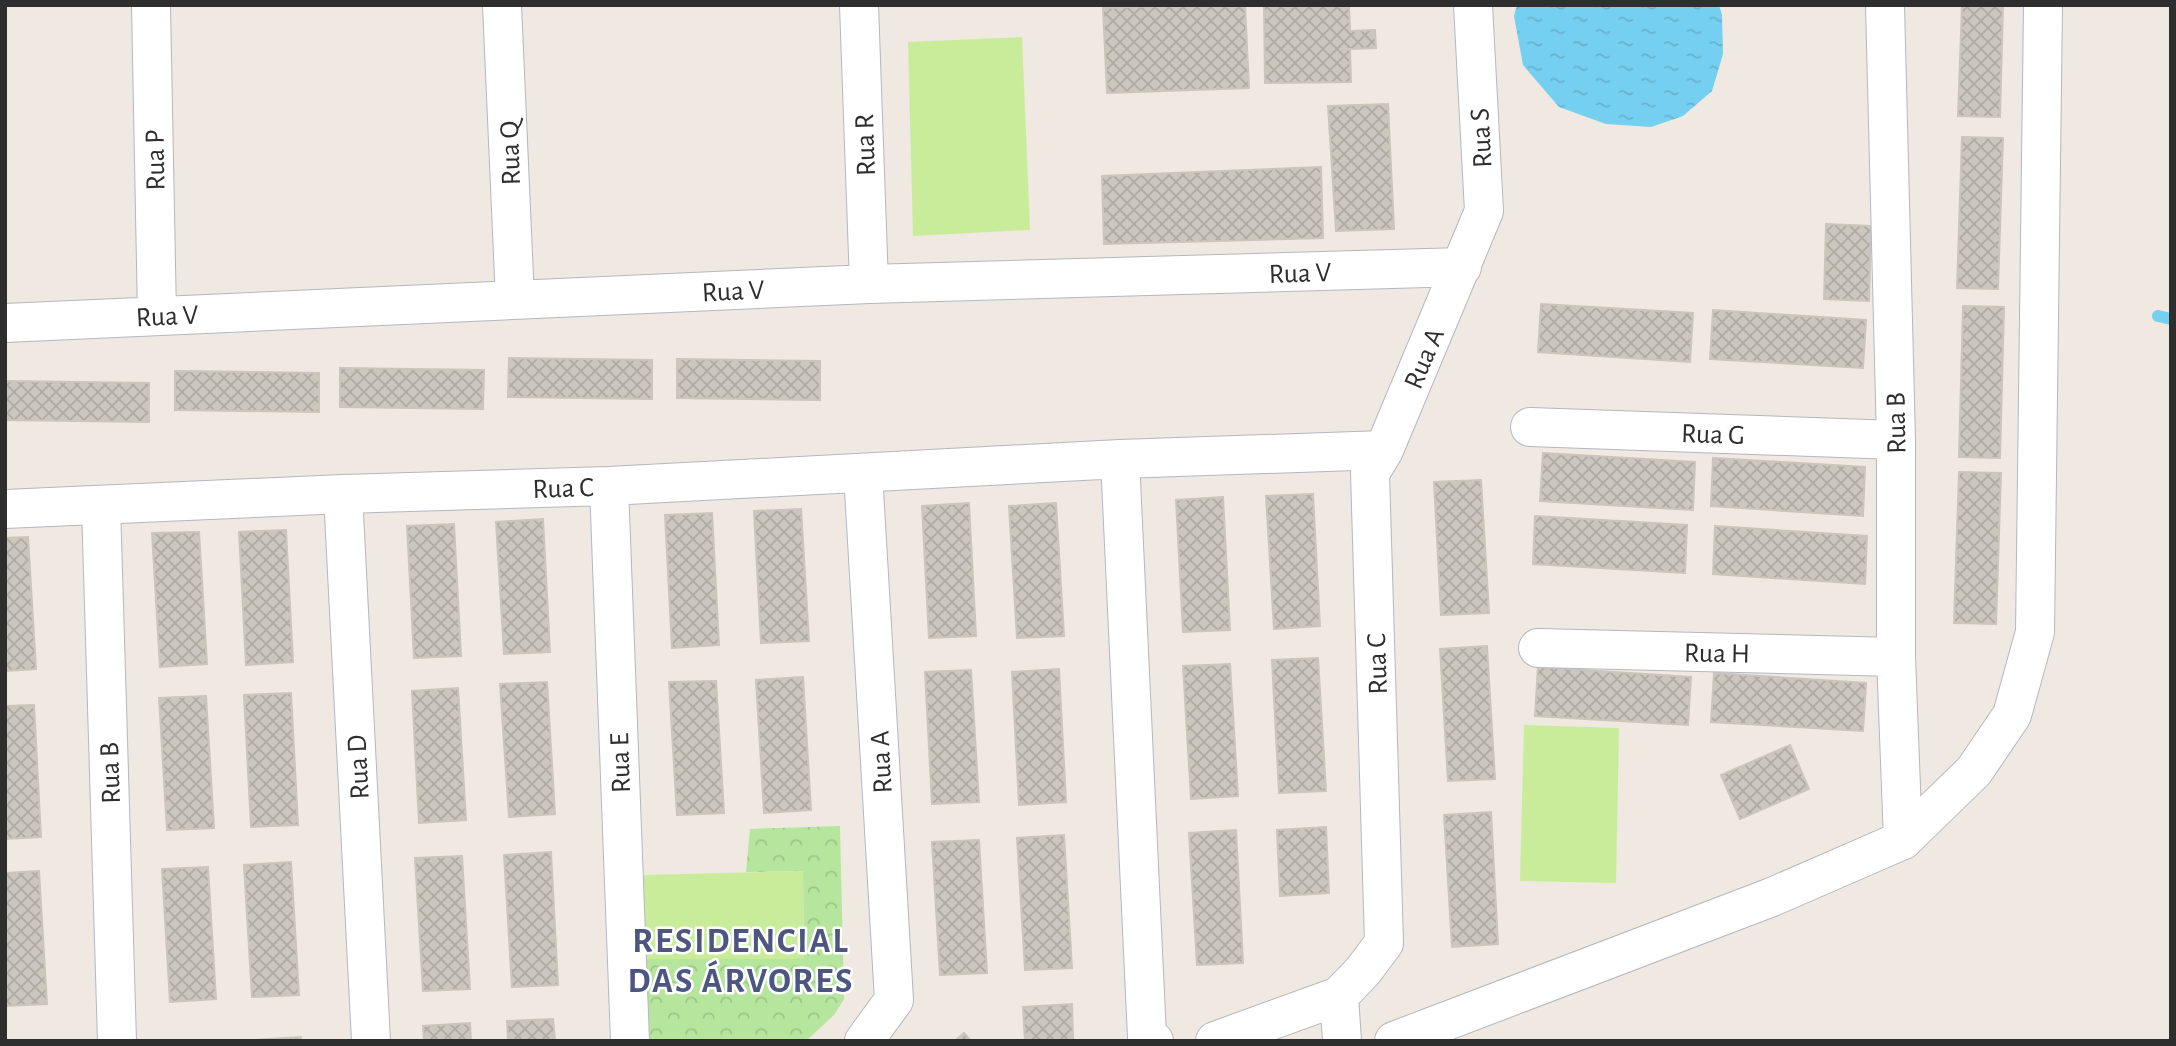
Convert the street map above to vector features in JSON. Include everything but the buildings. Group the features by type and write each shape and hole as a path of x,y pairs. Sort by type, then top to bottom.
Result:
{"street":[{"name":"Rua P","path":"151,5 157,316"},
{"name":"Rua Q","path":"502,5 515,300"},
{"name":"Rua R","path":"859,5 869,284"},
{"name":"Rua S","path":"1462,267 1484,211 1472,5"},
{"name":"Rua B","path":"1885,5 1896,440 1896,657 1903,840"},
{"path":"1394,1041 1772,897 1903,840 1974,771 2012,715 2035,632 2043,5"},
{"name":"Rua V","path":"5,323 869,284 1462,267"},
{"name":"Rua A","path":"1384,450 1462,267"},
{"name":"Rua G","path":"1530,427 1896,440"},
{"name":"Rua C","path":"5,509 609,485 1120,459 1384,450"},
{"name":"Rua C","path":"1215,1041 1339,996 1363,971 1384,943 1370,473 1384,450"},
{"path":"1120,459 1147,1037 1154,1041"},
{"name":"Rua A","path":"863,473 894,1000 864,1041"},
{"name":"Rua E","path":"609,485 629,1041"},
{"name":"Rua D","path":"343,494 371,1041"},
{"name":"Rua B","path":"101,505 117,1041"},
{"name":"Rua H","path":"1538,648 1896,657"},
{"path":"1339,996 1342,1041"}],"green space":[{"path":"1022,37 1030,230 913,236 908,42"},
{"path":"1524,725 1619,728 1616,883 1520,881"},
{"path":"840,826 844,999 834,1015 806,1041 645,1041 643,959 804,959 803,871 746,872 750,829"},
{"path":"803,871 804,959 643,959 644,875"}],"water":[{"path":"1517,5 1719,5 1722,15 1723,54 1712,91 1683,116 1651,127 1606,124 1559,107 1523,65 1514,16"}],"waterway":[{"path":"2158,316 2171,319"}],"district":[{"name":"RESIDENCIAL DAS ÁRVORES","path":"741,960"}]}
